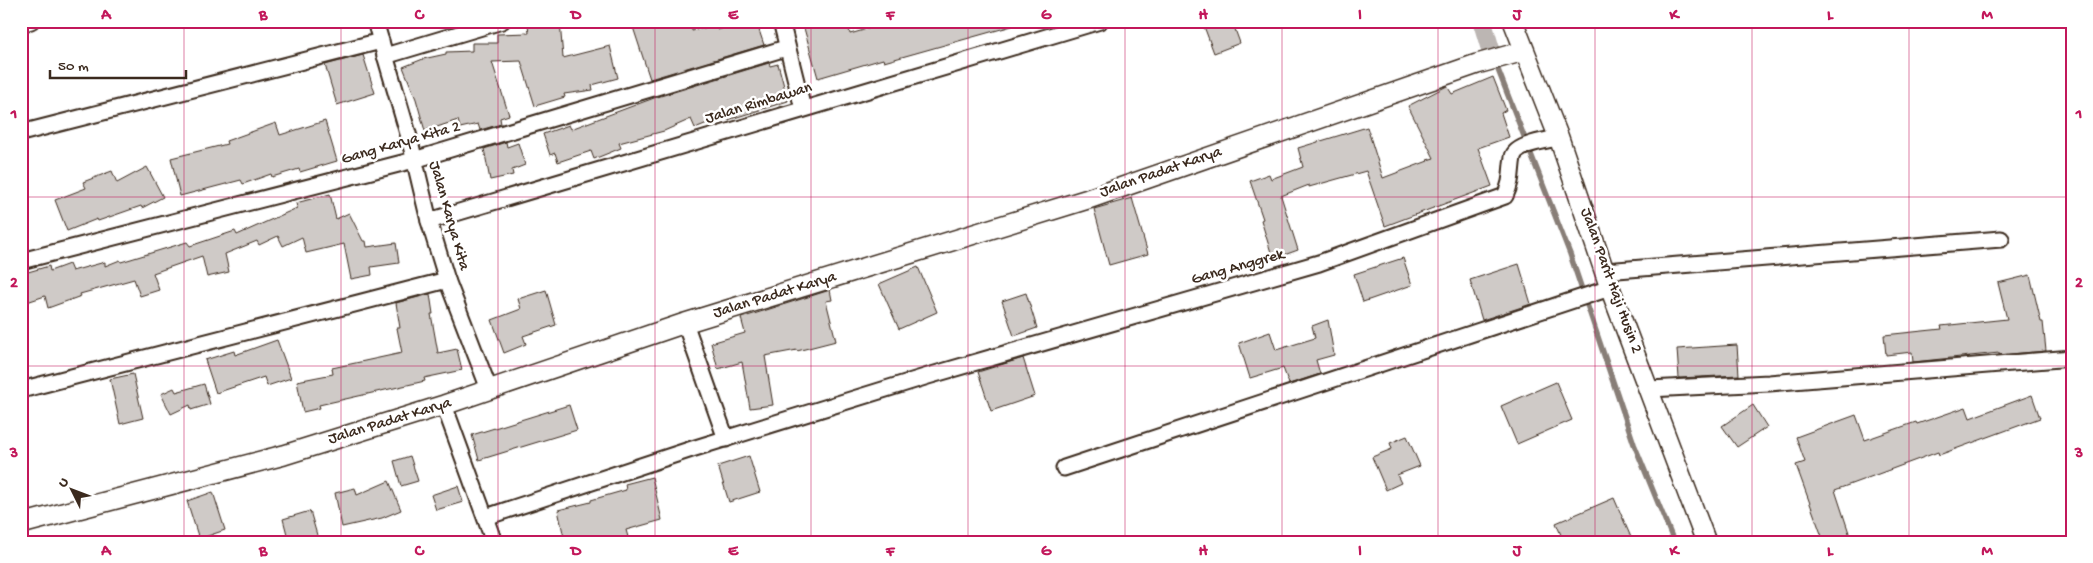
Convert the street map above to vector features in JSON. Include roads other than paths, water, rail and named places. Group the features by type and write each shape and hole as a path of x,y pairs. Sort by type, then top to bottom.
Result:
{"street":[{"path":"21,24 31,21"},
{"name":"Jalan Karya Kita","path":"376,21 429,221 447,280 490,389"},
{"path":"781,21 802,109"},
{"name":"Jalan Rimbawan","path":"429,221 1100,21"},
{"name":"Jalan Parit Haji Husin 2","path":"1513,21 1516,54 1553,139 1603,284 1649,389 1706,542"},
{"path":"21,133 497,22"},
{"name":"Gang Karya Kita 2","path":"21,261 414,160 786,48"},
{"name":"Jalan Padat Karya","path":"21,524 284,455 444,405 685,323 1088,198 1477,64 1516,54"},
{"name":"Gang Anggrek","path":"726,439 928,376 1319,263 1505,196 1512,182 1513,155 1518,148 1553,139"},
{"path":"1064,468 1570,302 1603,284 2000,239"},
{"path":"21,390 447,280"},
{"path":"486,517 726,439 685,323"},
{"path":"1649,389 1768,383 2072,358"},
{"path":"444,405 494,542"}],"waterway":[{"path":"1482,21 1491,51"},
{"path":"1495,62 1570,254 1634,444 1674,542"}]}
